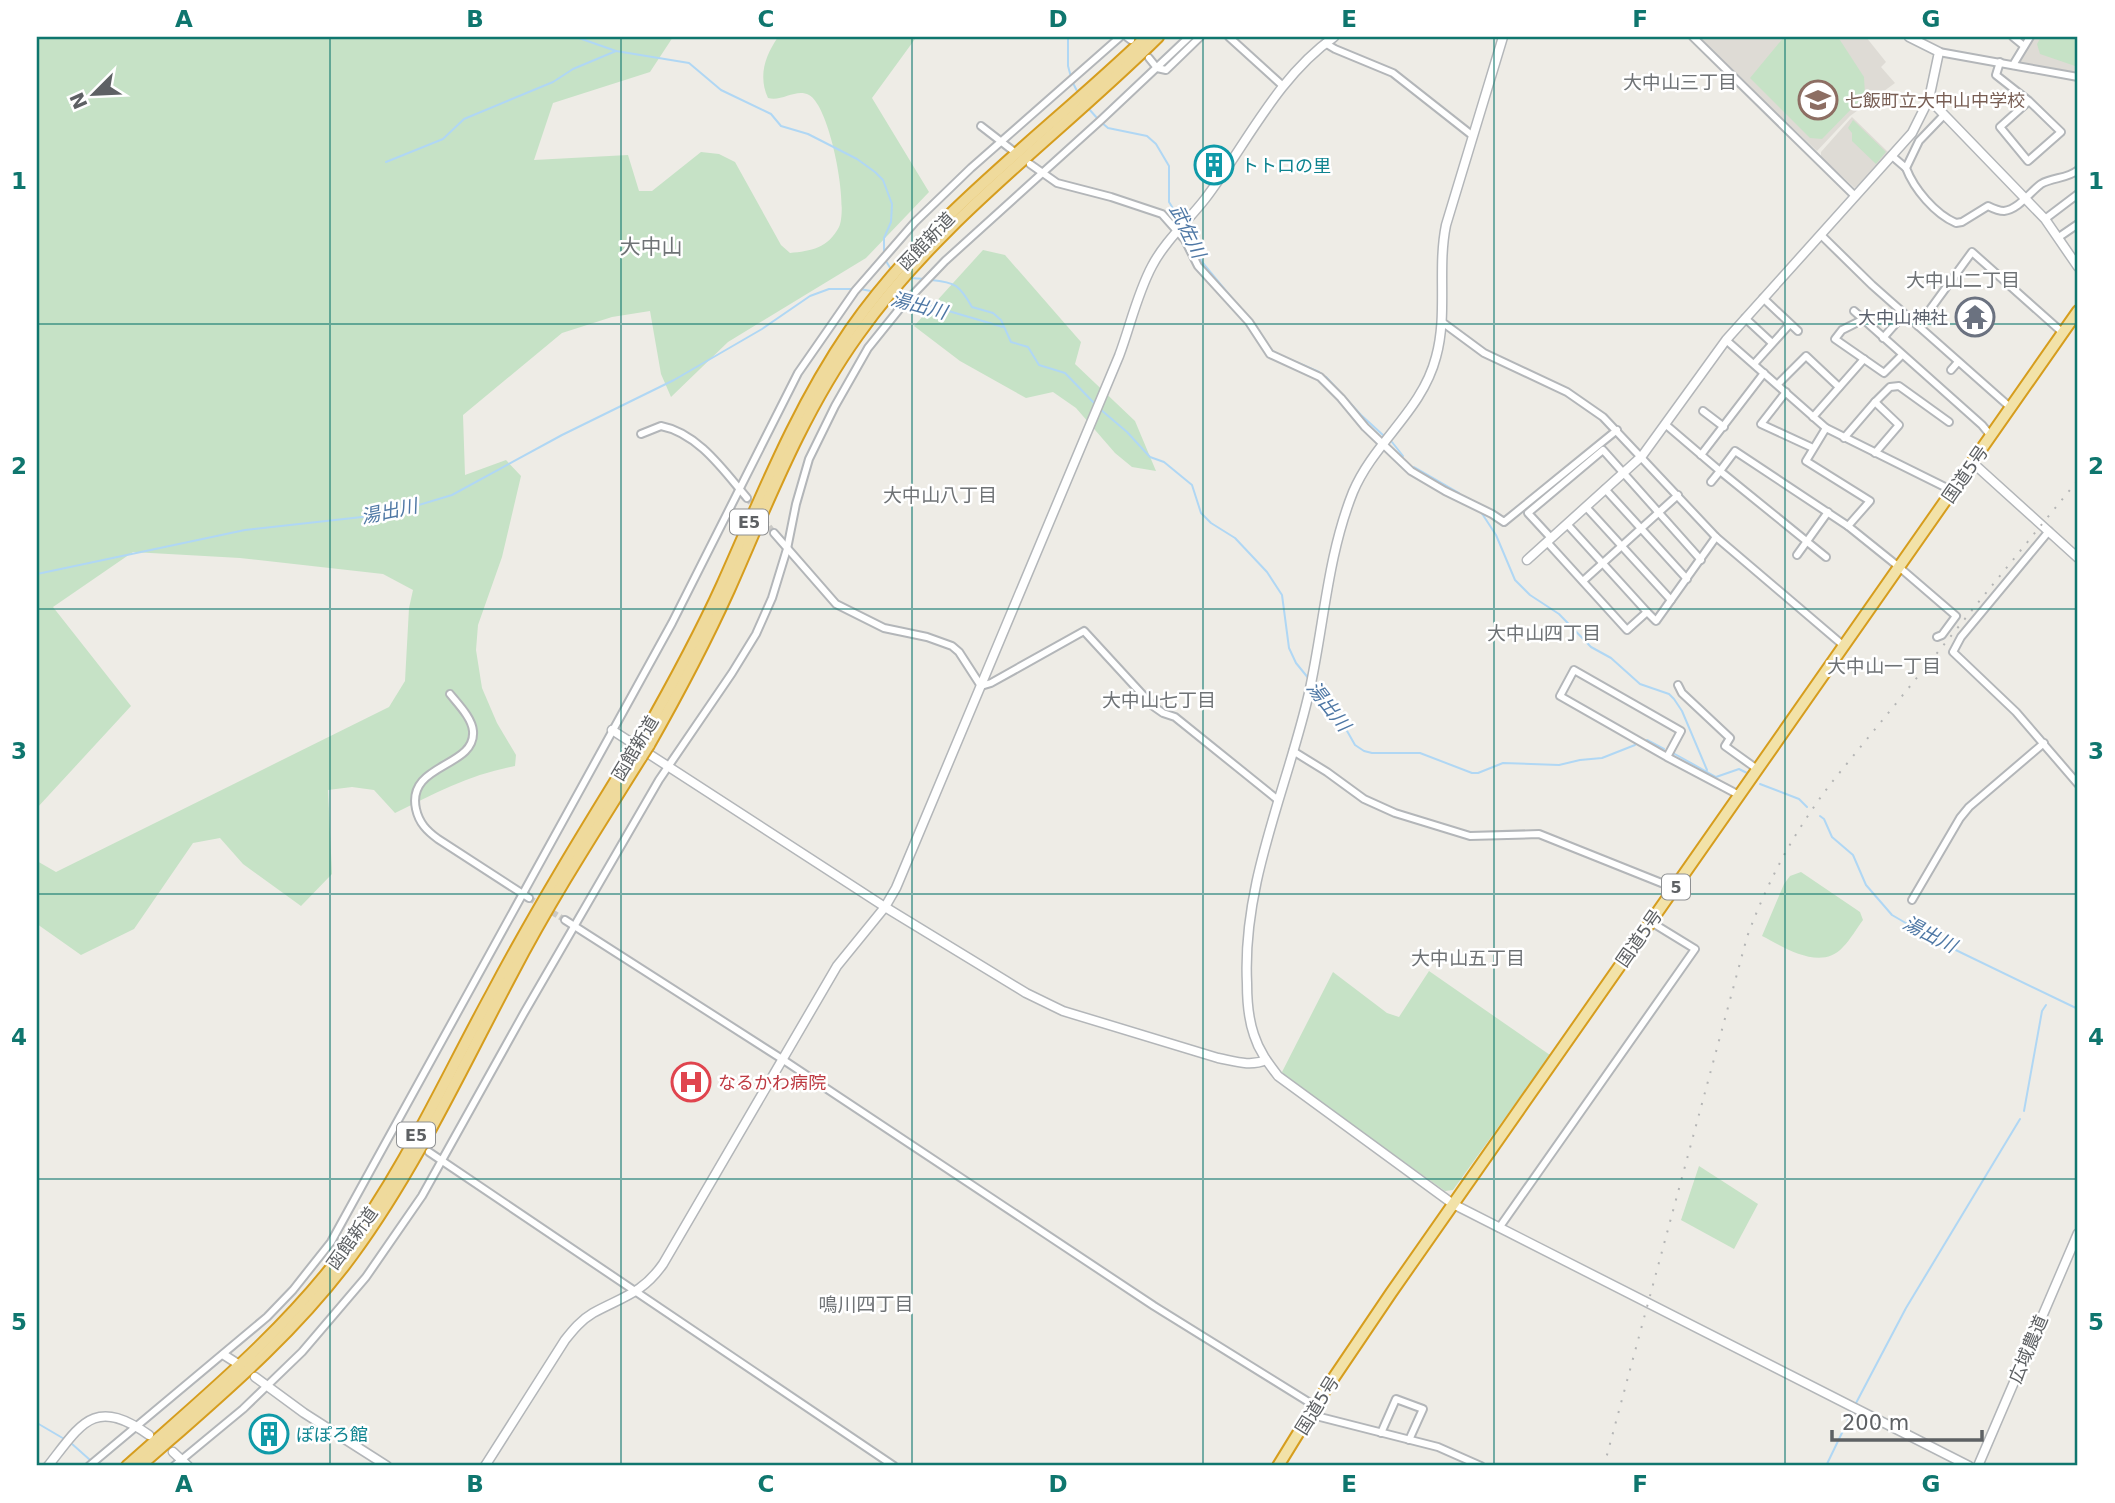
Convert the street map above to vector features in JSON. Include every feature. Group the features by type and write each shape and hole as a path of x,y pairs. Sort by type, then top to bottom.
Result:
{"highway":[{"name":"函館新道","path":"127,1466 289,1318 358,1232 393,1176 534,917 645,742 711,628 793,443 868,312 925,246 1088,95 1146,37"},
{"name":"函館新道","path":"1088,95 1158,37"},
{"name":"国道5号","path":"1278,1466 1313,1409 1453,1204 2078,311"},
{"name":"函館新道","path":"140,1466 210,1405 295,1324 365,1237 424,1140 536,931 638,753"},
{"path":"148,1466 210,1405"},
{"path":"118,1466 177,1423"}],"street":[{"path":"89,1466 224,1355 284,1299 331,1242 526,896 612,730 672,623 798,373 855,291 903,234 971,168 1120,37"},
{"path":"174,1466 185,1463 302,1352 366,1277 407,1220 668,766 756,634 772,598 788,549 796,504 815,443 868,348 901,307 945,261 1189,37"},
{"path":"1149,58 1157,68 1166,70 1199,37"},
{"path":"1228,37 1283,86"},
{"path":"485,1466 575,1327 591,1314 637,1291 654,1277 837,966 885,907 905,871 1119,356 1151,268 1166,244 1232,161 1283,86 1334,37"},
{"path":"1503,37 1443,239 1442,322 1436,357 1426,385 1412,409 1362,473 1338,538 1326,589 1310,689 1261,863 1246,954 1250,1018 1254,1035 1265,1060 1278,1076 1453,1204 1969,1466"},
{"path":"1693,37 1856,196"},
{"path":"1909,37 1939,52 2078,77"},
{"path":"1923,44 1930,37"},
{"path":"2013,37 2024,46"},
{"path":"2012,65 2031,37"},
{"path":"1325,43 1393,73 1473,136"},
{"path":"1527,561 1642,456 1726,340 1912,133 1929,99 1939,52"},
{"path":"2000,62 1996,75 2029,101 2061,132 2028,161 2000,127 2029,101"},
{"path":"1929,99 2045,219 2078,267"},
{"path":"1906,168 1919,141 1944,115"},
{"path":"981,126 1012,150"},
{"path":"1892,156 1906,168 1929,202 1956,223 1988,206 2003,211 2025,199 2041,185 2078,170"},
{"path":"1030,164 1057,183 1162,214 1182,227 1198,266 1249,322 1270,354 1320,377 1383,444 1422,478 1474,503 1504,522 1617,430"},
{"path":"2045,219 2078,194"},
{"path":"2059,237 2078,224"},
{"path":"1821,235 1904,314 2011,408"},
{"path":"1918,326 1972,252 2063,333"},
{"path":"1763,298 1798,331"},
{"path":"1854,311 1991,436"},
{"path":"1883,338 1904,314"},
{"path":"1745,318 1772,344"},
{"path":"1862,320 1842,330 1835,339 1884,373 1902,355"},
{"path":"1442,322 1500,362 1578,399 1617,430 1716,537 1844,646"},
{"path":"1754,363 1790,324"},
{"path":"1726,340 1826,428 1953,491"},
{"path":"1778,384 1806,356 1839,387"},
{"path":"1813,416 1864,359"},
{"path":"1951,370 1958,362"},
{"path":"1702,455 1764,373"},
{"path":"1844,438 1889,387 1899,386 1949,422"},
{"path":"1786,392 1761,424 1813,448"},
{"path":"1875,402 1899,425 1875,453"},
{"path":"1703,411 1724,426"},
{"path":"1665,424 1826,558"},
{"path":"641,434 661,426 685,436 706,452 747,498"},
{"path":"1826,428 1806,461 1870,501 1848,526"},
{"path":"1647,612 1627,630 1583,582 1528,513 1603,450 1701,560"},
{"path":"1711,482 1735,451 1828,512 1899,567 1956,617 1942,635 1937,637"},
{"path":"1973,463 2078,558"},
{"path":"1605,489 1687,579"},
{"path":"1583,582 1678,495"},
{"path":"1586,507 1671,600"},
{"path":"1797,555 1828,512"},
{"path":"1567,524 1656,621 1716,537"},
{"path":"2049,531 1961,637 1953,652 2016,712 2078,784"},
{"path":"774,533 836,604 884,628 927,636 952,646 959,652 981,686"},
{"path":"981,686 1084,631 1153,706 1175,717 1278,800"},
{"path":"1667,757 1681,731 1574,670 1560,696 1667,757 1739,795"},
{"path":"1678,685 1682,693 1730,738 1725,746 1758,769"},
{"path":"450,694 472,726 473,739 466,751 422,782 415,798 418,816 428,832 526,896"},
{"path":"612,730 885,907 1048,1005 1218,1058 1242,1063 1259,1063 1265,1060"},
{"path":"1912,900 1969,807 2045,743"},
{"path":"1293,751 1364,799 1395,813 1470,836 1539,834 1674,888"},
{"path":"565,920 782,1059 1313,1409 1320,1417 1438,1447 1481,1466"},
{"path":"1499,1228 1695,949 1651,922"},
{"path":"429,1152 894,1466"},
{"name":"広域農道","path":"1978,1466 2078,1233"},
{"path":"224,1355 234,1362"},
{"path":"256,1377 304,1413 387,1466"},
{"path":"1381,1433 1396,1399 1423,1409 1409,1440"},
{"path":"48,1466 78,1427 93,1419 110,1416 149,1435"},
{"path":"173,1452 185,1463"}],"shaded area":[{"name":"七飯町立大中山中学校","path":"1698,37 1866,37 1886,62 1881,67 1895,83 1850,116 1817,151"},
{"path":"2033,37 2078,37 2078,72 2020,63 2019,59"},
{"path":"1852,117 1889,153 1855,188 1821,157 1821,152"}],"green space":[{"path":"37,37 673,37 650,72 553,103 534,160 628,155 639,191 652,191 701,152 719,154 735,162 781,245 790,253 812,249 830,240 839,227 841,199 836,157 817,103 804,93 768,98 763,74 773,44 778,37 913,37 915,39 872,98 929,192 866,258 728,342 671,397 661,374 650,311 612,317 562,333 463,415 465,475 506,460 521,476 502,557 478,625 476,650 482,688 497,723 516,755 515,766 468,779 395,813 374,790 352,787 328,790 332,874 301,906 243,864 220,838 193,843 134,929 81,955 37,924 37,861 56,872 389,707 405,681 409,608 413,590 383,574 240,558 133,552 53,607 131,706 37,808"},
{"name":"七飯町立大中山中学校","path":"1784,37 1838,37 1864,77 1865,95 1822,139 1810,138 1750,78"},
{"path":"2041,37 2078,37 2078,67 2040,54 2037,44"},
{"path":"1853,120 1886,152 1876,164 1852,141 1852,133 1848,128"},
{"path":"983,250 1005,255 1081,342 1075,364 1135,421 1156,471 1132,467 1115,453 1076,408 1053,392 1026,398 960,361 914,326"},
{"path":"1801,872 1860,912 1863,920 1846,944 1834,954 1824,957 1802,955 1762,936 1784,884 1790,876"},
{"path":"1429,971 1550,1055 1453,1190 1445,1191 1282,1072 1333,972 1387,1013 1399,1017"},
{"path":"1699,1166 1758,1204 1734,1249 1681,1220"}],"waterway":[{"path":"576,37 616,51 689,63 721,90 771,114 781,126 808,134 857,159 883,180 892,204 891,222 884,238 884,252"},
{"name":"武佐川","path":"1068,37 1068,66 1071,77"},
{"path":"386,162 443,139 464,119 553,82 573,69 616,51"},
{"name":"武佐川","path":"1073,83 1078,93"},
{"name":"武佐川","path":"1089,109 1097,118"},
{"name":"武佐川","path":"1101,122 1108,128 1147,136 1156,144 1169,166 1169,202 1181,221"},
{"name":"武佐川","path":"1186,228 1202,262 1260,332"},
{"path":"886,261 892,271"},
{"path":"910,278 925,279"},
{"name":"湯出川","path":"931,280 956,286 972,307 993,313 1001,320 1011,342 1028,347 1039,365 1065,373 1096,405"},
{"name":"湯出川","path":"37,574 245,530 389,514 452,495 562,435 674,380 762,329 810,296 829,289 854,289"},
{"name":"湯出川","path":"860,289 871,291"},
{"name":"湯出川","path":"894,296 906,299"},
{"name":"湯出川","path":"911,300 1003,327"},
{"name":"武佐川","path":"1263,337 1271,350 1278,354"},
{"name":"武佐川","path":"1289,359 1319,372"},
{"name":"武佐川","path":"1326,377 1384,436"},
{"name":"湯出川","path":"1100,409 1127,432 1150,457 1164,462 1192,485 1201,513 1211,523 1235,538 1267,572 1282,595 1289,648 1296,663 1309,679"},
{"name":"武佐川","path":"1392,442 1403,456"},
{"name":"武佐川","path":"1414,467 1459,493"},
{"name":"武佐川","path":"1481,512 1496,535 1515,580 1530,595 1559,614 1591,647 1611,658 1640,684 1669,694 1674,699 1682,711 1707,770"},
{"name":"湯出川","path":"1314,687 1342,722 1355,745 1364,751 1420,753 1472,773 1503,763 1559,765 1602,758 1635,745"},
{"name":"湯出川","path":"1647,740 1664,749"},
{"name":"湯出川","path":"1673,753 1716,777 1739,769 1747,773"},
{"name":"湯出川","path":"1760,784 1799,799 1807,807"},
{"name":"湯出川","path":"1820,816 1832,837 1853,855 1866,885 1892,915 1935,940 2078,1009"},
{"path":"2024,1111 2042,1011 2046,1005"},
{"path":"1855,1405 1906,1308 2020,1119"},
{"path":"1826,1466 1853,1410"},
{"path":"37,1423 66,1440"},
{"path":"71,1443 90,1460"}],"tunnel":[{"path":"747,498 774,533"},
{"path":"529,898 565,920"},
{"path":"407,1137 429,1152"}],"railway":[{"path":"1604,1466 1747,937 1764,895 1794,837 1832,782 2078,480"}],"place":[{"name":"七飯町立大中山中学校","path":"1818,100"},
{"name":"トトロの里","path":"1214,165"},
{"name":"大中山神社","path":"1975,317"},
{"name":"なるかわ病院","path":"691,1082"},
{"name":"ぽぽろ館","path":"269,1434"}],"district":[{"name":"大中山三丁目","path":"1680,82"},
{"name":"大中山","path":"651,247"},
{"name":"大中山二丁目","path":"1963,280"},
{"name":"大中山八丁目","path":"940,495"},
{"name":"大中山四丁目","path":"1544,633"},
{"name":"大中山一丁目","path":"1884,666"},
{"name":"大中山七丁目","path":"1159,700"},
{"name":"大中山五丁目","path":"1468,958"},
{"name":"鳴川四丁目","path":"866,1304"}]}
